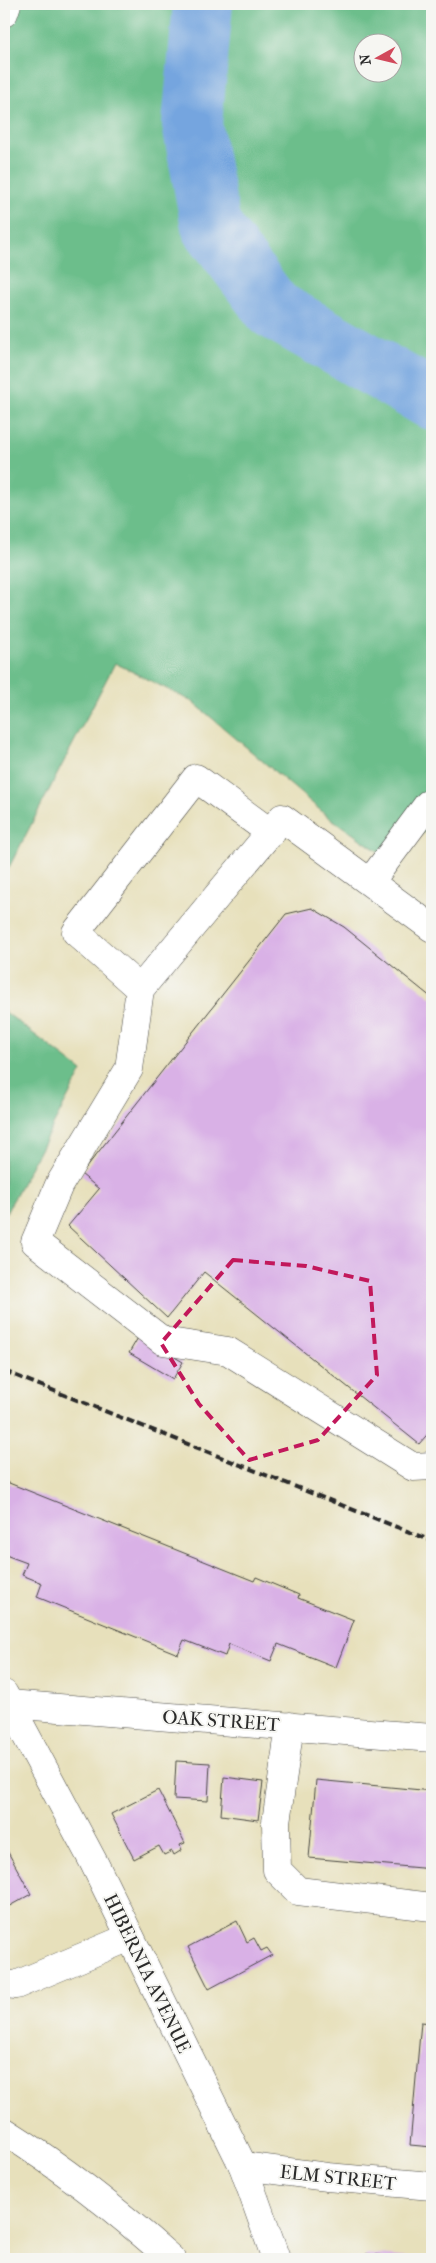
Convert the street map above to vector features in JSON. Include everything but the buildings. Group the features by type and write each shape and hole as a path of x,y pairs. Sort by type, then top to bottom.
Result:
{"main road":[{"path":"4,13 7,4"},
{"path":"140,989 76,932 196,778 271,833"},
{"path":"370,882 428,804 432,808"},
{"path":"432,928 282,818 140,989 129,1069 58,1184 35,1242 163,1341 228,1351 413,1467 432,1466"},
{"name":"OAK STREET","path":"6,1699 432,1738"},
{"name":"HIBERNIA AVENUE","path":"6,1699 94,1863 243,2166 276,2259"},
{"path":"290,1726 276,1822 277,1870 298,1891 432,1906"},
{"path":"4,1984 16,1985 130,1937"},
{"path":"4,2132 43,2156 125,2220 170,2259"},
{"name":"ELM STREET","path":"243,2166 327,2178 432,2186"}],"highlighted area":[{"path":"233,1260 306,1266 370,1281 377,1375 318,1440 249,1460 199,1404 161,1343"}],"green space":[{"path":"4,4 432,4 432,826 389,859 326,815 193,702 115,663 4,877"},
{"path":"4,1011 82,1071 4,1217"}],"waterway":[{"path":"203,4 192,124 211,226 273,309 432,400"}],"railway":[{"path":"4,1371 432,1541"}]}
